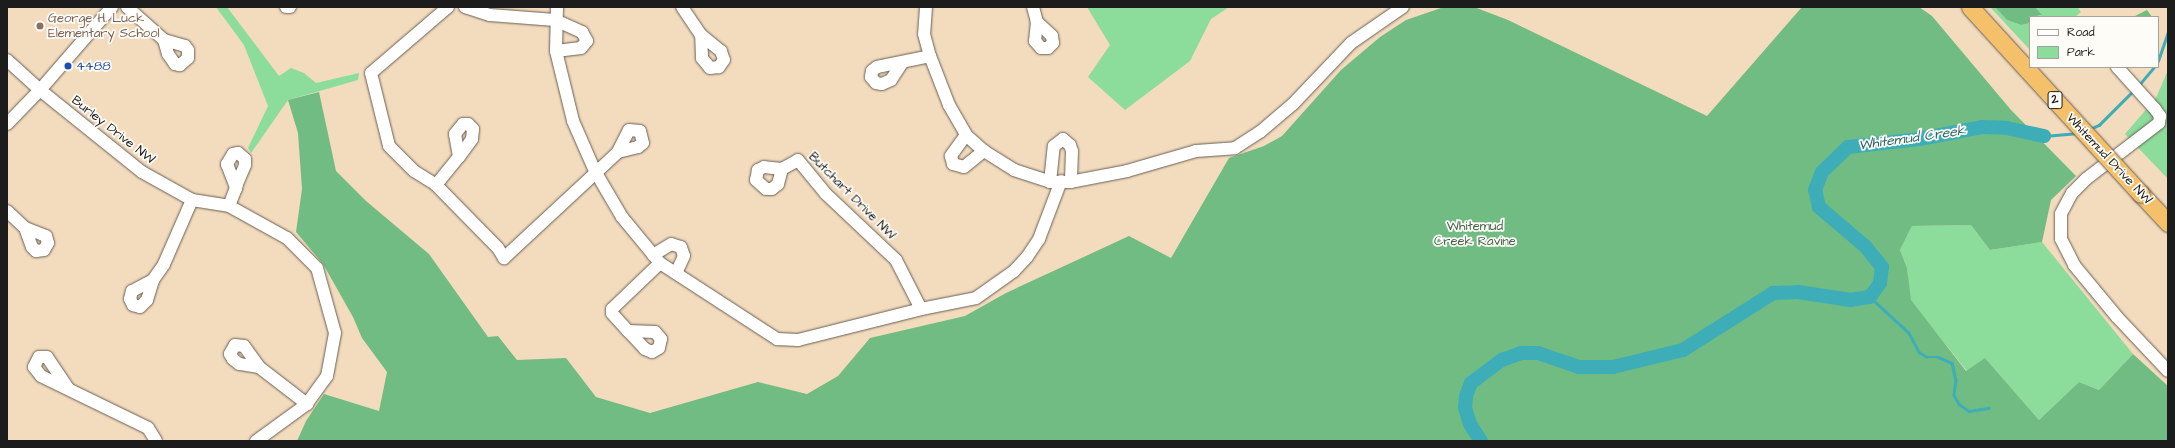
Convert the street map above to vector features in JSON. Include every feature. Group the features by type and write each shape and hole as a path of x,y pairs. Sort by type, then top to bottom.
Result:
{"highway":[{"name":"Whitemud Drive NW","path":"1970,7 2144,192 2168,213"},
{"path":"1980,7 2029,61"},
{"name":"Whitemud Drive NW","path":"2036,68 2144,192 2168,223"}],"street":[{"path":"7,124 40,90 112,7"},
{"path":"128,7 164,40"},
{"path":"448,7 371,73 389,146 414,171 436,185 498,248 504,258 595,171 618,152"},
{"path":"465,7 490,15 555,20 582,32 587,41 581,48 556,51"},
{"path":"557,7 555,20 556,51 573,121 595,171 622,218 656,259 777,339 798,340 921,309 976,298 1014,271 1039,239 1061,182"},
{"path":"682,7 701,35"},
{"path":"926,7 924,34 930,56 949,105 966,135 984,151 1014,170 1061,182 1127,172 1196,151 1235,148 1260,132 1292,104 1351,43 1403,7"},
{"path":"1033,7 1037,22"},
{"path":"902,63 930,56"},
{"name":"Burley Drive NW","path":"7,60 40,90 142,172 192,200 229,206 287,238 318,268 335,334 327,376 308,404 256,441"},
{"path":"2118,68 2156,109 2160,116 2159,123 2086,179 2065,204 2059,223 2061,239 2068,257 2117,317 2168,371"},
{"path":"966,135 951,156 953,164 964,167 984,151"},
{"path":"436,185 459,157"},
{"name":"Butchart Drive NW","path":"782,169 798,160 826,194 896,260 921,309"},
{"path":"229,206 236,188"},
{"path":"153,280 164,264 192,200"},
{"path":"7,211 25,228"},
{"path":"628,330 612,313 612,309 671,244 681,247 684,256 676,273"},
{"path":"258,367 308,404"},
{"path":"68,388 148,428 156,441"}],"green space":[{"path":"216,7 227,7 279,76 291,68 304,73 316,83 359,73 358,80 288,100 251,153 248,148 268,106 244,45"},
{"path":"1087,7 1229,7 1211,19 1190,61 1125,110 1088,77 1110,45"},
{"name":"Whitemud Creek Ravine","path":"1444,7 1474,7 1508,20 1707,116 1802,7 1919,7 1932,16 2011,110 2076,176 2051,200 2042,242 1990,250 1971,225 1912,226 1900,250 1907,268 1911,300 1966,371 1985,358 2039,420 2079,382 2099,390 2133,354 2168,386 2168,441 297,441 306,421 324,394 379,411 387,372 362,338 353,317 323,264 296,232 302,189 298,133 288,100 319,92 336,171 366,201 429,254 488,337 498,336 517,360 566,358 596,397 650,413 758,382 807,394 838,376 870,338 965,316 1006,293 1129,236 1171,258 1229,158 1264,146 1282,136 1341,70 1380,37 1406,20"},
{"path":"1990,7 1995,7 2007,20 2021,25 2029,23 2029,49"},
{"path":"1995,7 2035,7 2042,15 2029,16 2029,23 2021,25 2007,20"},
{"path":"2035,7 2081,7 2078,8 2081,12 2076,16 2041,15"},
{"path":"2147,10 2151,16 2135,16"},
{"path":"2168,70 2168,179 2125,134 2156,98"},
{"path":"1971,225 1990,250 2042,242 2133,354 2099,390 2079,382 2039,420 1985,358 1967,371 1910,300 1907,268 1900,250 1912,226"}],"waterway":[{"name":"Whitemud Creek","path":"2159,58 2168,32"},
{"name":"Whitemud Creek","path":"2139,85 2153,68"},
{"name":"Whitemud Creek","path":"2090,129 2099,125 2134,90"},
{"name":"Whitemud Creek","path":"1481,441 1470,424 1465,408 1466,396 1471,383 1502,360 1521,353 1538,353 1579,367 1613,367 1683,350 1773,293 1798,292 1850,300 1870,297 1880,283 1882,267 1866,247 1819,207 1815,190 1822,172 1848,147 1919,139 1982,127 2006,128 2044,136"},
{"name":"Whitemud Creek","path":"2044,136 2078,133"},
{"path":"1870,297 1909,333 1919,352 1927,357 1938,357 1952,363 1956,380 1954,395 1959,404 1969,411 1989,408"}],"place":[{"name":"George H. Luck Elementary School","path":"40,26"},
{"name":"4488","path":"68,66"}]}
